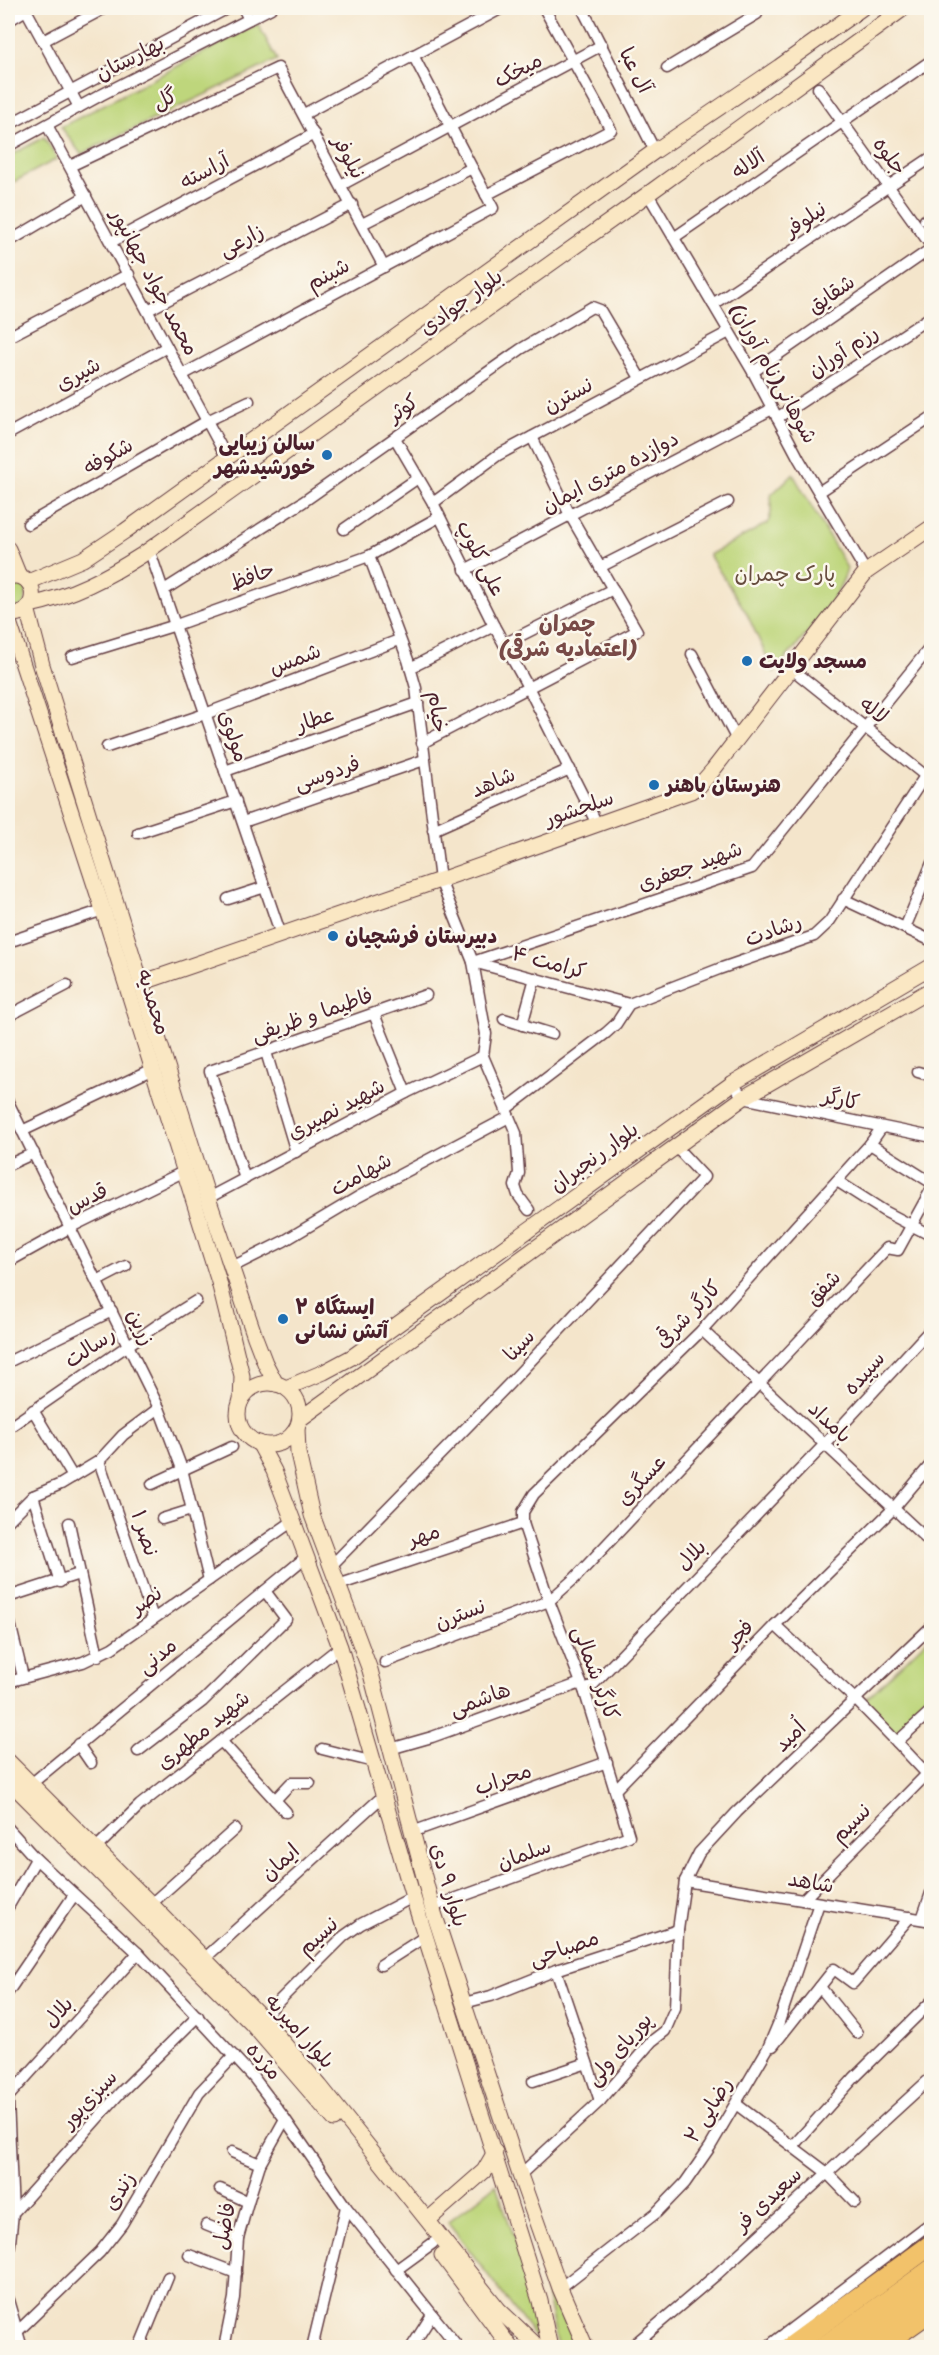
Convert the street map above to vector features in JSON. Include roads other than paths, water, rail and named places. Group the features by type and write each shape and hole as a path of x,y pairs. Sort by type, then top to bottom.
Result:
{"highway":[{"path":"789,2348 932,2244"},
{"path":"822,2348 932,2269"},
{"path":"847,2348 932,2287"},
{"path":"878,2348 932,2310"}],"street":[{"path":"43,41 105,8"},
{"name":"بهارستان","path":"8,125 228,8"},
{"path":"243,8 249,19"},
{"name":"بهارستان","path":"8,147 79,107 271,8"},
{"path":"304,114 502,8"},
{"path":"413,55 486,195 611,130 544,8"},
{"name":"آل عبا","path":"582,8 655,151"},
{"name":"بلوار جوادی","path":"18,578 67,567 94,553 655,151 861,8"},
{"name":"بلوار جوادی","path":"8,613 17,614 28,607 85,588 149,549 648,194 904,8"},
{"path":"8,21 26,9 79,107"},
{"path":"668,68 755,11"},
{"name":"میخک","path":"341,185 602,45"},
{"name":"آلاله","path":"675,237 932,60"},
{"path":"779,67 795,87"},
{"name":"نیلوفر","path":"278,68 384,267"},
{"name":"گل","path":"70,166 278,68"},
{"name":"جلوه","path":"818,88 932,248"},
{"name":"محمد جواد جهانپور","path":"47,125 227,458"},
{"name":"آراسته","path":"111,242 315,134"},
{"name":"نیلوفر","path":"713,304 932,157"},
{"path":"362,224 472,168"},
{"name":"شوهانی(نام آوران)","path":"648,194 753,372 774,413 866,572"},
{"name":"شبنم","path":"182,375 493,208 486,195"},
{"path":"8,242 86,196"},
{"name":"زارعی","path":"148,310 352,204"},
{"name":"شقایق","path":"753,372 932,248"},
{"path":"8,338 129,274"},
{"name":"کوثر","path":"164,590 303,502 521,349 592,307 600,310 640,378"},
{"name":"رزم آوران","path":"774,413 932,316"},
{"name":"نسترن","path":"433,503 498,455 729,332"},
{"name":"شیری","path":"8,434 167,347"},
{"name":"شکوفه","path":"28,524 207,421 249,401"},
{"name":"دوازده متری ایمان","path":"465,570 774,413"},
{"path":"819,492 932,417"},
{"path":"422,743 637,631 570,515 532,436"},
{"name":"علی کلوپ","path":"395,438 433,503 465,570 528,687 597,824"},
{"path":"344,529 418,478"},
{"path":"600,567 728,502"},
{"name":"حافظ","path":"72,657 176,625 369,556 439,518"},
{"name":"سلحشور","path":"141,983 691,791 699,786 737,740 866,572 932,527"},
{"path":"8,549 18,578"},
{"name":"مولوی","path":"149,549 281,935"},
{"name":"خیام","path":"369,556 410,668 418,703 440,880"},
{"name":"محمدیه","path":"18,578 33,596 28,607 42,665 208,1198 265,1363 281,1386"},
{"path":"504,644 613,589"},
{"name":"محمدیه","path":"8,619 103,910 219,1282 242,1376 241,1401"},
{"path":"410,668 494,626"},
{"name":"شمس","path":"107,747 206,714 399,640"},
{"name":"شهید جعفری","path":"473,962 752,868 932,645"},
{"path":"692,654 737,740"},
{"name":"لاله","path":"792,669 928,778"},
{"name":"عطار","path":"225,771 418,703"},
{"name":"فردوسی","path":"243,822 424,760"},
{"name":"شاهد","path":"433,830 570,769"},
{"name":"رشادت","path":"629,1004 719,969 814,936 822,931 928,778"},
{"path":"138,833 236,801"},
{"path":"905,928 932,863"},
{"path":"440,880 473,962 486,1034 483,1056 516,1133 519,1173 516,1190 529,1210"},
{"path":"228,899 265,887"},
{"path":"843,898 932,941"},
{"path":"8,942 103,910"},
{"name":"کرامت ۴","path":"473,962 629,1004"},
{"name":"بلوار رنجبران","path":"281,1386 324,1372 352,1357 733,1083 932,966"},
{"path":"522,1025 535,978"},
{"path":"8,1016 67,985"},
{"name":"بلوار رنجبران","path":"298,1424 743,1098 932,989"},
{"name":"فاطیما و ظریفی","path":"245,1179 210,1071 426,995"},
{"name":"شهامت","path":"232,1267 284,1241 507,1113 606,1033 616,1024 629,1004"},
{"path":"374,1014 406,1093"},
{"path":"504,1019 552,1034"},
{"path":"266,1052 296,1152"},
{"name":"شهید نصیری","path":"208,1198 406,1093 483,1056"},
{"path":"22,1131 153,1069"},
{"path":"918,1072 932,1076"},
{"path":"733,1083 743,1098"},
{"name":"کارگر","path":"743,1098 931,1137"},
{"name":"زرین","path":"8,1102 159,1408 182,1469 209,1580"},
{"name":"کارگر شرقی","path":"523,1523 523,1512 534,1494 702,1330 870,1144 882,1127"},
{"path":"870,1144 932,1186 911,1224"},
{"name":"سینا","path":"331,1566 494,1400 704,1177 676,1147"},
{"path":"8,1165 33,1153"},
{"name":"قدس","path":"8,1262 71,1227 185,1171"},
{"path":"837,1181 932,1236"},
{"name":"شفق","path":"759,1383 887,1248 898,1250 911,1224"},
{"path":"97,1281 126,1266"},
{"name":"رسالت","path":"8,1428 196,1301"},
{"path":"8,1362 111,1311"},
{"name":"سپیده","path":"825,1444 932,1328"},
{"name":"بامداد","path":"702,1330 931,1542"},
{"path":"265,1383 281,1386 298,1401 298,1424 292,1435 277,1444 260,1443 243,1431 238,1411 241,1401 255,1386 265,1383"},
{"name":"عسگری","path":"549,1601 574,1578 759,1383"},
{"path":"8,1521 33,1496 73,1477 99,1461 123,1435 159,1408"},
{"path":"33,1410 73,1477"},
{"name":"بلوار ۹ دی","path":"298,1424 298,1453 310,1505 370,1670 432,1907 520,2175 560,2288 586,2348"},
{"name":"بلوار ۹ دی","path":"260,1443 274,1471 340,1647 413,1897 495,2152 545,2318 550,2348"},
{"name":"بلال","path":"583,1688 825,1444"},
{"path":"152,1484 232,1447"},
{"name":"نصر ۱","path":"99,1461 153,1618"},
{"name":"فجر","path":"615,1790 775,1625 893,1509 932,1463"},
{"path":"33,1496 60,1582"},
{"path":"162,1519 191,1510"},
{"name":"نصر","path":"8,1682 98,1656 293,1521"},
{"path":"69,1523 98,1656"},
{"name":"مهر","path":"338,1584 523,1523"},
{"name":"کارگر شمالی","path":"523,1523 549,1601 583,1688 629,1836"},
{"name":"مدنی","path":"31,1784 307,1556"},
{"path":"8,1598 79,1574"},
{"path":"138,1751 203,1701 286,1619 265,1591"},
{"name":"نسترن","path":"385,1662 549,1601"},
{"path":"8,1615 23,1677"},
{"path":"775,1625 856,1700 897,1742 932,1710"},
{"name":"اُمید","path":"685,1881 699,1853 720,1830 932,1626"},
{"name":"شهید مطهری","path":"95,1849 140,1805 340,1647"},
{"name":"هاشمی","path":"390,1749 583,1688"},
{"path":"221,1741 286,1812"},
{"name":"نسیم","path":"803,1900 927,1774 897,1742"},
{"path":"78,1744 92,1763"},
{"path":"322,1749 374,1762"},
{"name":"بلوار امیریه","path":"8,1761 262,2018 320,2086 498,2310 539,2348"},
{"name":"محراب","path":"412,1832 607,1762"},
{"name":"بلوار امیریه","path":"8,1780 252,2024 320,2103 433,2243 511,2348"},
{"path":"275,1800 291,1784 309,1783"},
{"name":"ایمان","path":"204,1959 384,1795"},
{"name":"مژده","path":"8,1828 36,1859 138,1953 234,2056 285,2119 346,2207 459,2348"},
{"path":"151,1904 235,1829"},
{"name":"سلمان","path":"432,1907 629,1836"},
{"path":"8,1907 36,1859"},
{"name":"شاهد","path":"685,1881 927,1920"},
{"name":"پوریای ولی","path":"520,2175 600,2102 652,2041 665,2031 675,2008 678,1930 685,1881"},
{"path":"927,1920 932,1890"},
{"path":"8,1992 74,1895"},
{"name":"نسیم","path":"262,2018 344,1936 361,1924 413,1897"},
{"name":"رضایی ۲","path":"560,2288 656,2213 685,2183 736,2104 754,2068 768,2048 819,1903"},
{"path":"754,2068 834,1969 853,1983 910,1917"},
{"name":"مصباحی","path":"464,2004 491,1996 556,1970 678,1930"},
{"path":"381,1965 426,1936"},
{"name":"بلال","path":"8,2099 138,1953"},
{"path":"556,1970 600,2102"},
{"path":"820,1987 857,2032"},
{"path":"793,2146 854,2078 932,2001"},
{"name":"سبزی‌پور","path":"13,2213 120,2093 198,2016"},
{"name":"زندی","path":"18,2331 99,2252 122,2224 194,2102 234,2056"},
{"path":"532,2081 587,2063"},
{"name":"سعیدی فر","path":"630,2348 716,2275 932,2077"},
{"path":"8,2099 10,2188 13,2213 8,2262"},
{"path":"736,2104 826,2172 855,2202"},
{"name":"فاضل","path":"224,2348 232,2318 238,2238 260,2164 285,2119"},
{"path":"232,2152 260,2164"},
{"path":"428,2220 484,2170 495,2152"},
{"path":"220,2189 248,2202"},
{"path":"312,2348 346,2207"},
{"path":"766,2348 932,2222"},
{"path":"206,2225 238,2238"},
{"path":"396,2270 433,2243"},
{"path":"189,2255 236,2273"},
{"path":"139,2348 168,2277"},
{"path":"8,2300 22,2348"},
{"path":"411,2348 432,2315"}],"place":[{"name":"سالن زیبایی خورشیدشهر","path":"327,455"},
{"name":"مسجد ولایت","path":"747,661"},
{"name":"هنرستان باهنر","path":"654,785"},
{"name":"دبیرستان فرشچیان","path":"333,936"},
{"name":"ایستگاه ۲ آتش نشانی","path":"283,1319"}],"district":[{"name":"چمران (اعتمادیه شرقی)","path":"567,636"}],"park label":[{"name":"پارک چمران","path":"785,574"}]}
